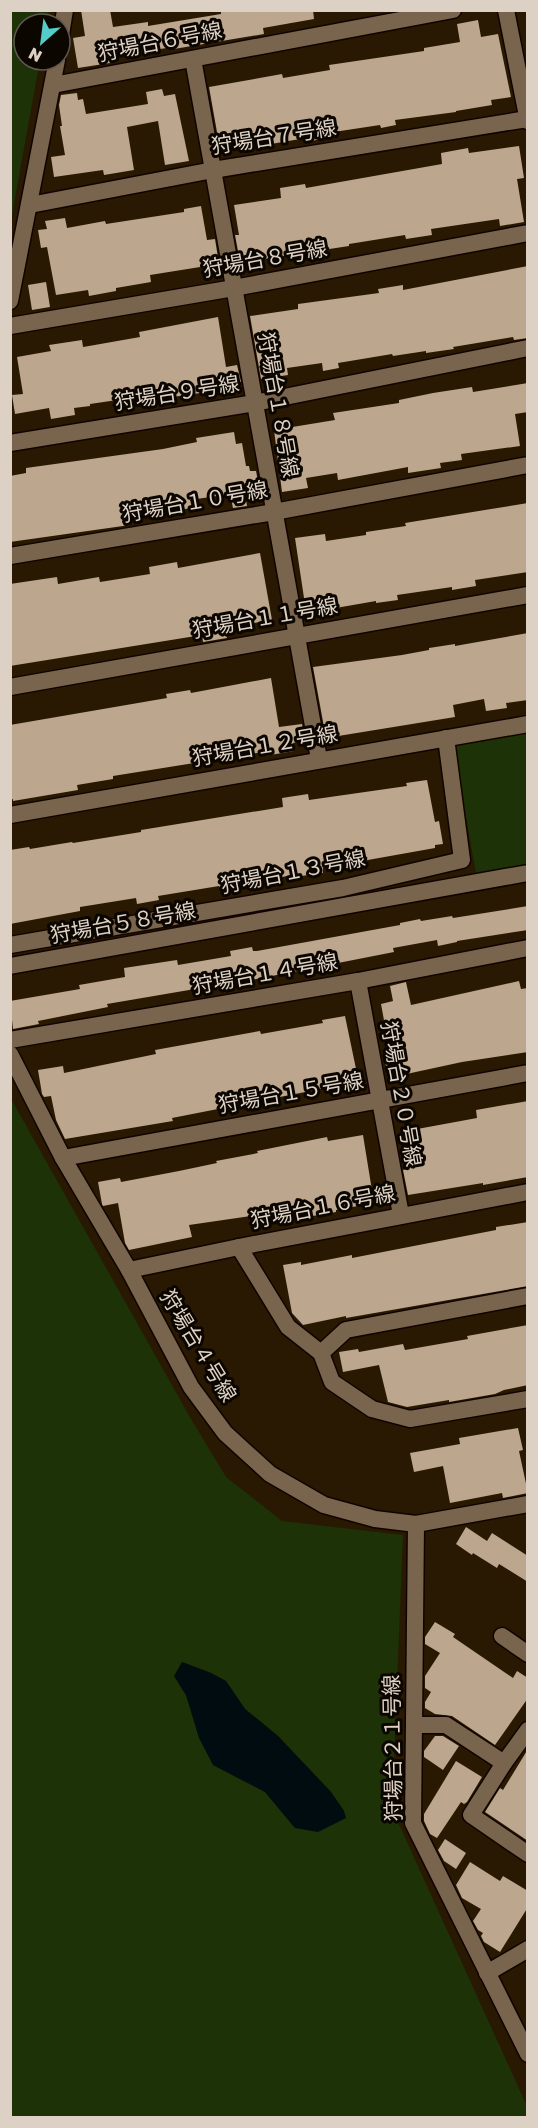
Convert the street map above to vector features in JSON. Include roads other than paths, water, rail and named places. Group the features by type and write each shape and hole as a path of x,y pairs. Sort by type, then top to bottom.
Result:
{"street":[{"name":"狩場台６号線","path":"53,85 453,10"},
{"path":"506,10 527,120"},
{"name":"狩場台１８号線","path":"193,59 319,759"},
{"path":"10,301 55,72"},
{"name":"狩場台７号線","path":"30,205 213,170 527,120"},
{"name":"狩場台８号線","path":"10,326 234,288 528,233"},
{"name":"狩場台９号線","path":"10,443 255,403 528,348"},
{"name":"狩場台１０号線","path":"10,556 274,512 528,465"},
{"name":"狩場台１１号線","path":"10,687 528,594"},
{"name":"狩場台１２号線","path":"10,815 528,724"},
{"name":"狩場台１３号線","path":"10,945 343,888 462,860 446,738"},
{"name":"狩場台５８号線","path":"10,966 528,873"},
{"name":"狩場台１４号線","path":"10,1040 358,981 528,948"},
{"name":"狩場台２０号線","path":"358,981 401,1215"},
{"name":"狩場台４号線","path":"10,1054 63,1158 129,1270 191,1387 225,1433 270,1474 324,1505 375,1519 416,1524 528,1504"},
{"name":"狩場台１５号線","path":"63,1158 528,1073"},
{"name":"狩場台１６号線","path":"129,1270 528,1192"},
{"path":"239,1247 288,1327 321,1353 332,1382 372,1409 410,1419 528,1399"},
{"path":"321,1353 346,1330 528,1296"},
{"name":"狩場台２１号線","path":"416,1524 413,1823 528,2054"},
{"path":"502,1636 528,1654"},
{"path":"414,1725 446,1725 504,1763"},
{"path":"527,1732 471,1815 528,1854"},
{"path":"487,1973 528,1949"}]}
